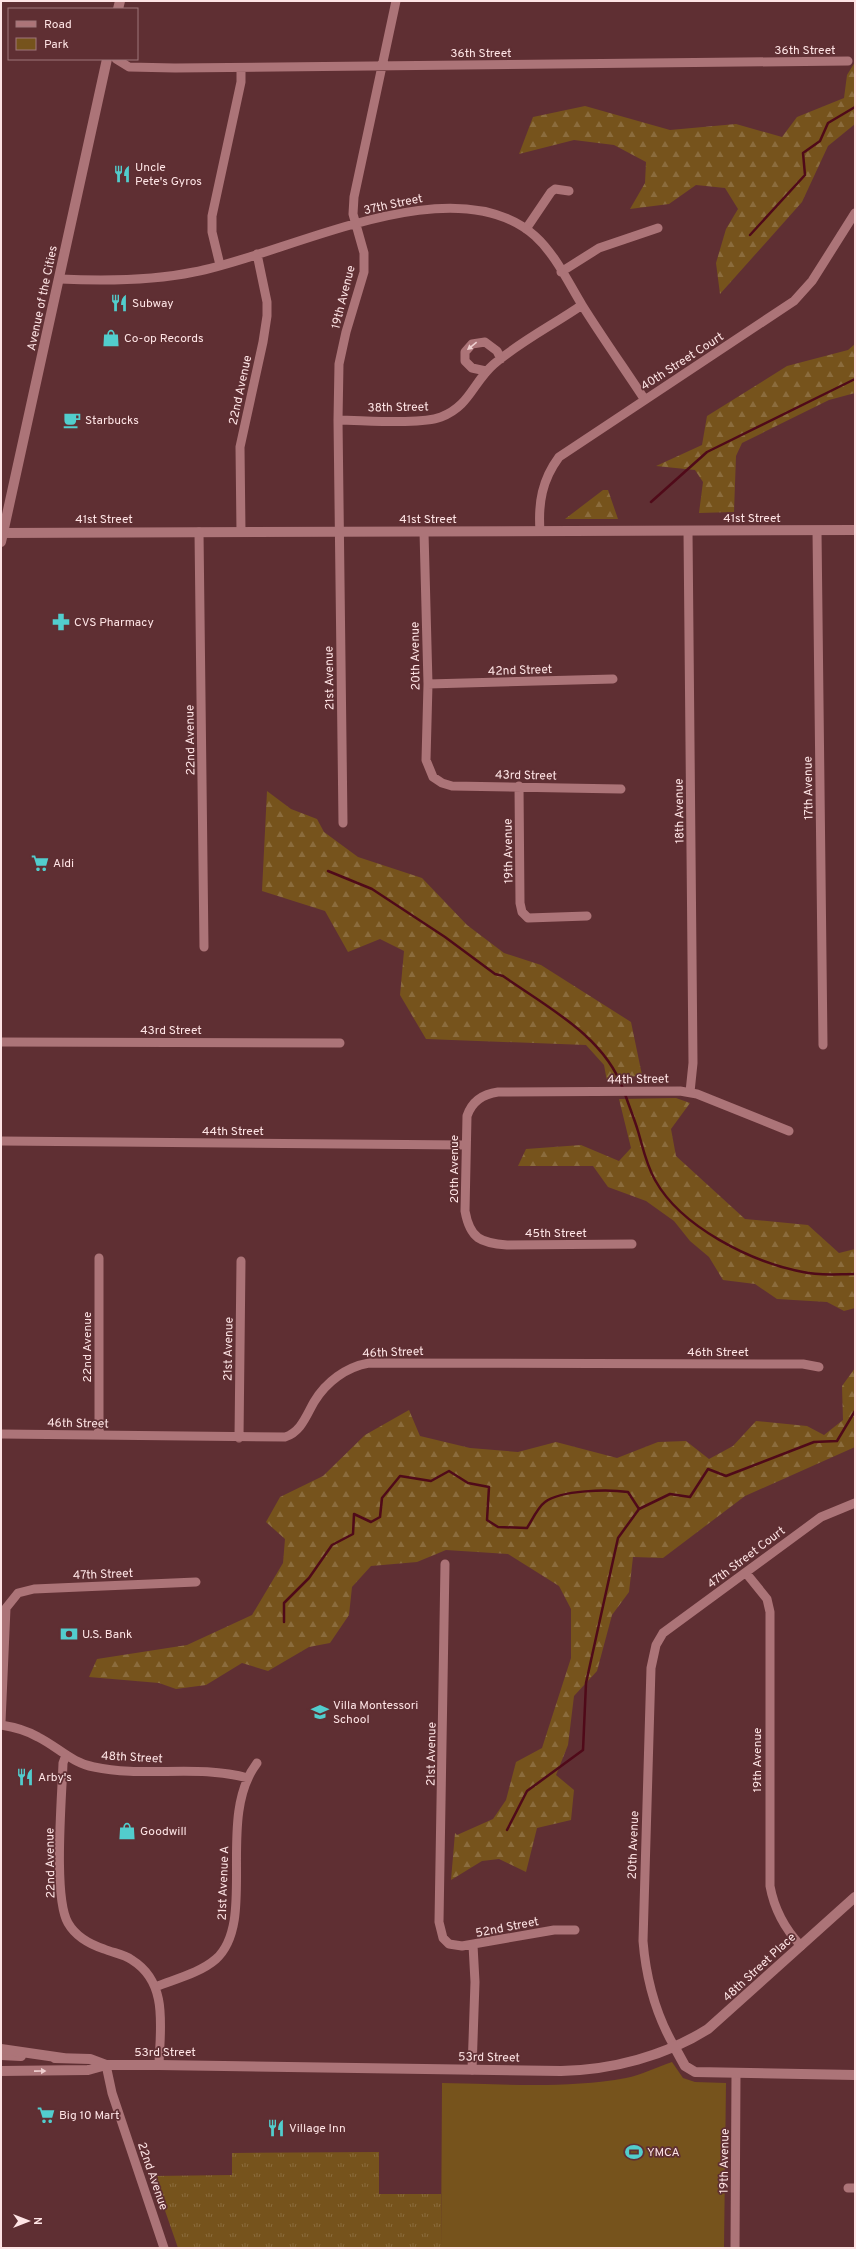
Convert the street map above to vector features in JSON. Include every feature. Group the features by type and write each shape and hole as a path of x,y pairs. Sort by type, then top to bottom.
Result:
{"street":[{"name":"19th Avenue","path":"339,532 339,364 346,332 364,272 364,253 353,214 354,197 396,1"},
{"name":"Avenue of the Cities","path":"2,536 60,279 107,60"},
{"name":"36th Street","path":"118,60 129,67 241,68 848,62"},
{"path":"220,265 212,232 212,216 242,82 241,68"},
{"path":"526,230 551,192 555,189 569,190"},
{"name":"37th Street","path":"60,279 162,277 196,272 356,224 415,210 474,210 501,216 526,230 540,241 645,400"},
{"name":"40th Street Court","path":"540,531 542,489 549,472 559,457 794,301 812,281 855,213"},
{"path":"561,272 599,248 658,228"},
{"name":"22nd Avenue","path":"241,532 240,447 263,342 267,316 266,296 257,254"},
{"name":"38th Street","path":"338,420 425,420 442,417 468,399 486,372 501,358 582,306"},
{"path":"486,372 472,368 465,361 466,352 472,344 485,342 494,347 501,358"},
{"name":"41st Street","path":"2,536 199,532 855,530"},
{"name":"18th Avenue","path":"688,531 693,1063 690,1092"},
{"name":"17th Avenue","path":"817,531 823,1045"},
{"name":"22nd Avenue","path":"199,532 204,947"},
{"name":"21st Avenue","path":"339,532 343,824"},
{"name":"20th Avenue","path":"424,532 428,684 426,760 433,777"},
{"name":"42nd Street","path":"428,684 613,679"},
{"name":"43rd Street","path":"433,777 442,783 452,786 621,789"},
{"name":"19th Avenue","path":"519,786 520,902 525,916 528,918 587,916"},
{"name":"43rd Street","path":"1,1042 340,1043"},
{"name":"44th Street","path":"481,1097 498,1092 690,1092 790,1131"},
{"name":"20th Avenue","path":"481,1097 472,1105 467,1116 465,1145 466,1217 471,1231 481,1240"},
{"name":"44th Street","path":"1,1141 465,1145"},
{"name":"45th Street","path":"481,1240 493,1244 507,1245 632,1244"},
{"name":"22nd Avenue","path":"99,1258 99,1435"},
{"name":"21st Avenue","path":"239,1438 241,1261"},
{"name":"46th Street","path":"1,1434 278,1438 290,1435 300,1427 314,1401 327,1385 343,1372 369,1363 803,1364 819,1368"},
{"name":"47th Street Court","path":"658,1641 663,1633 821,1517 855,1503"},
{"name":"21st Avenue","path":"445,1564 439,1922 440,1931 446,1942"},
{"name":"19th Avenue","path":"746,1573 766,1599 770,1612 770,1886 774,1903 786,1927 800,1946"},
{"name":"47th Street","path":"1,1722 6,1608 13,1597 18,1593 34,1589 196,1582"},
{"name":"20th Avenue","path":"658,1641 651,1668 643,1940 646,1972 653,2000 674,2046"},
{"name":"48th Street","path":"1,1725 21,1729 33,1734 66,1755 84,1764 111,1770 216,1772 248,1778"},
{"name":"22nd Avenue","path":"66,1755 63,1763 60,1881 63,1906 67,1922 85,1941 135,1962 146,1971 155,1987 160,2002 159,2065"},
{"name":"21st Avenue A","path":"155,1987 210,1963 227,1944 235,1919 236,1823 240,1799 248,1778 257,1764"},
{"name":"48th Street Place","path":"674,2046 688,2042 718,2021 855,1897"},
{"name":"52nd Street","path":"446,1942 454,1946 472,1945 531,1934 575,1930"},
{"path":"472,1945 475,1982 472,2070"},
{"path":"674,2046 685,2066 694,2072 736,2074 855,2075"},
{"name":"53rd Street","path":"1,2071 88,2070 106,2065 584,2070 626,2063 674,2046"},
{"path":"1,2049 63,2058"},
{"name":"53rd Street","path":"1,2055 90,2059 106,2065"},
{"name":"22nd Avenue","path":"106,2065 112,2093 164,2248"},
{"name":"19th Avenue","path":"735,2248 736,2074"}],"green space":[{"path":"855,62 855,124 828,146 802,202 720,294 716,263 726,229 738,209 725,188 696,185 669,204 630,209 645,183 646,162 614,145 574,140 519,154 533,117 585,106 670,130 736,124 782,137 797,117 844,98 847,75"},
{"path":"855,344 855,393 829,400 742,443 736,456 734,512 699,513 703,482 695,470 656,466 702,445 707,416 787,366 848,350"},
{"path":"603,490 608,490 618,519 565,519"},
{"path":"267,791 291,809 317,819 324,832 358,857 422,878 467,925 504,953 541,965 631,1022 642,1075 607,1081 604,1065 586,1045 426,1039 400,995 404,951 380,939 348,952 325,911 262,891"},
{"path":"676,1098 690,1103 671,1129 676,1156 745,1219 808,1225 839,1253 855,1249 855,1308 844,1311 827,1302 777,1299 755,1284 723,1280 709,1257 690,1241 674,1221 646,1201 608,1187 593,1166 518,1166 526,1149 581,1145 619,1161 631,1148 619,1099"},
{"path":"855,1368 855,1447 745,1496 663,1558 633,1557 629,1592 612,1615 597,1671 574,1696 568,1745 556,1775 574,1790 571,1820 537,1828 526,1872 499,1859 482,1861 451,1880 455,1833 457,1835 493,1819 506,1800 516,1762 542,1748 571,1658 571,1609 559,1586 508,1554 446,1550 417,1562 371,1566 352,1587 349,1615 330,1643 309,1647 268,1671 242,1663 206,1685 176,1689 159,1683 89,1677 97,1659 187,1645 252,1615 283,1563 285,1539 266,1522 280,1497 323,1476 365,1435 409,1410 420,1436 470,1448 518,1452 556,1442 617,1458 658,1442 686,1441 709,1459 733,1446 756,1421 807,1426 824,1435 843,1420 842,1386"},
{"path":"672,2062 683,2078 695,2082 726,2083 724,2248 441,2248 442,2083 534,2085 580,2084 632,2077"},
{"path":"379,2152 379,2194 441,2194 441,2248 178,2248 153,2176 232,2175 232,2153"}],"waterway":[{"path":"750,235 805,175 803,153 820,141 828,123 855,107"},
{"path":"651,502 707,452 855,379"},
{"path":"328,871 372,889 445,937 495,974 503,976 555,1011 588,1038 602,1053 614,1070 623,1089"},
{"path":"625,1094 652,1174 667,1197 682,1213 719,1240 762,1260 783,1267 815,1274 855,1274"},
{"path":"507,1830 527,1791 583,1750 586,1683 618,1538 639,1509 670,1494 690,1497 708,1469 726,1476 814,1442 837,1441 855,1411"},
{"path":"284,1622 284,1603 309,1578 332,1545 353,1534 354,1514 371,1522 380,1517 382,1498 400,1476 431,1481 449,1471 468,1483 489,1487 487,1520 498,1527 527,1528 542,1504 545,1502 562,1495 585,1491 628,1492 639,1509"}],"place":[{"name":"Uncle Pete's Gyros","path":"122,174"},
{"name":"Subway","path":"119,303"},
{"name":"Co-op Records","path":"111,338"},
{"name":"Starbucks","path":"72,420"},
{"name":"CVS Pharmacy","path":"61,622"},
{"name":"Aldi","path":"40,863"},
{"name":"U.S. Bank","path":"69,1634"},
{"name":"Villa Montessori School","path":"320,1712"},
{"name":"Arby's","path":"25,1777"},
{"name":"Goodwill","path":"127,1831"},
{"name":"Big 10 Mart","path":"46,2115"},
{"name":"Village Inn","path":"276,2128"},
{"name":"YMCA","path":"634,2152"}]}
